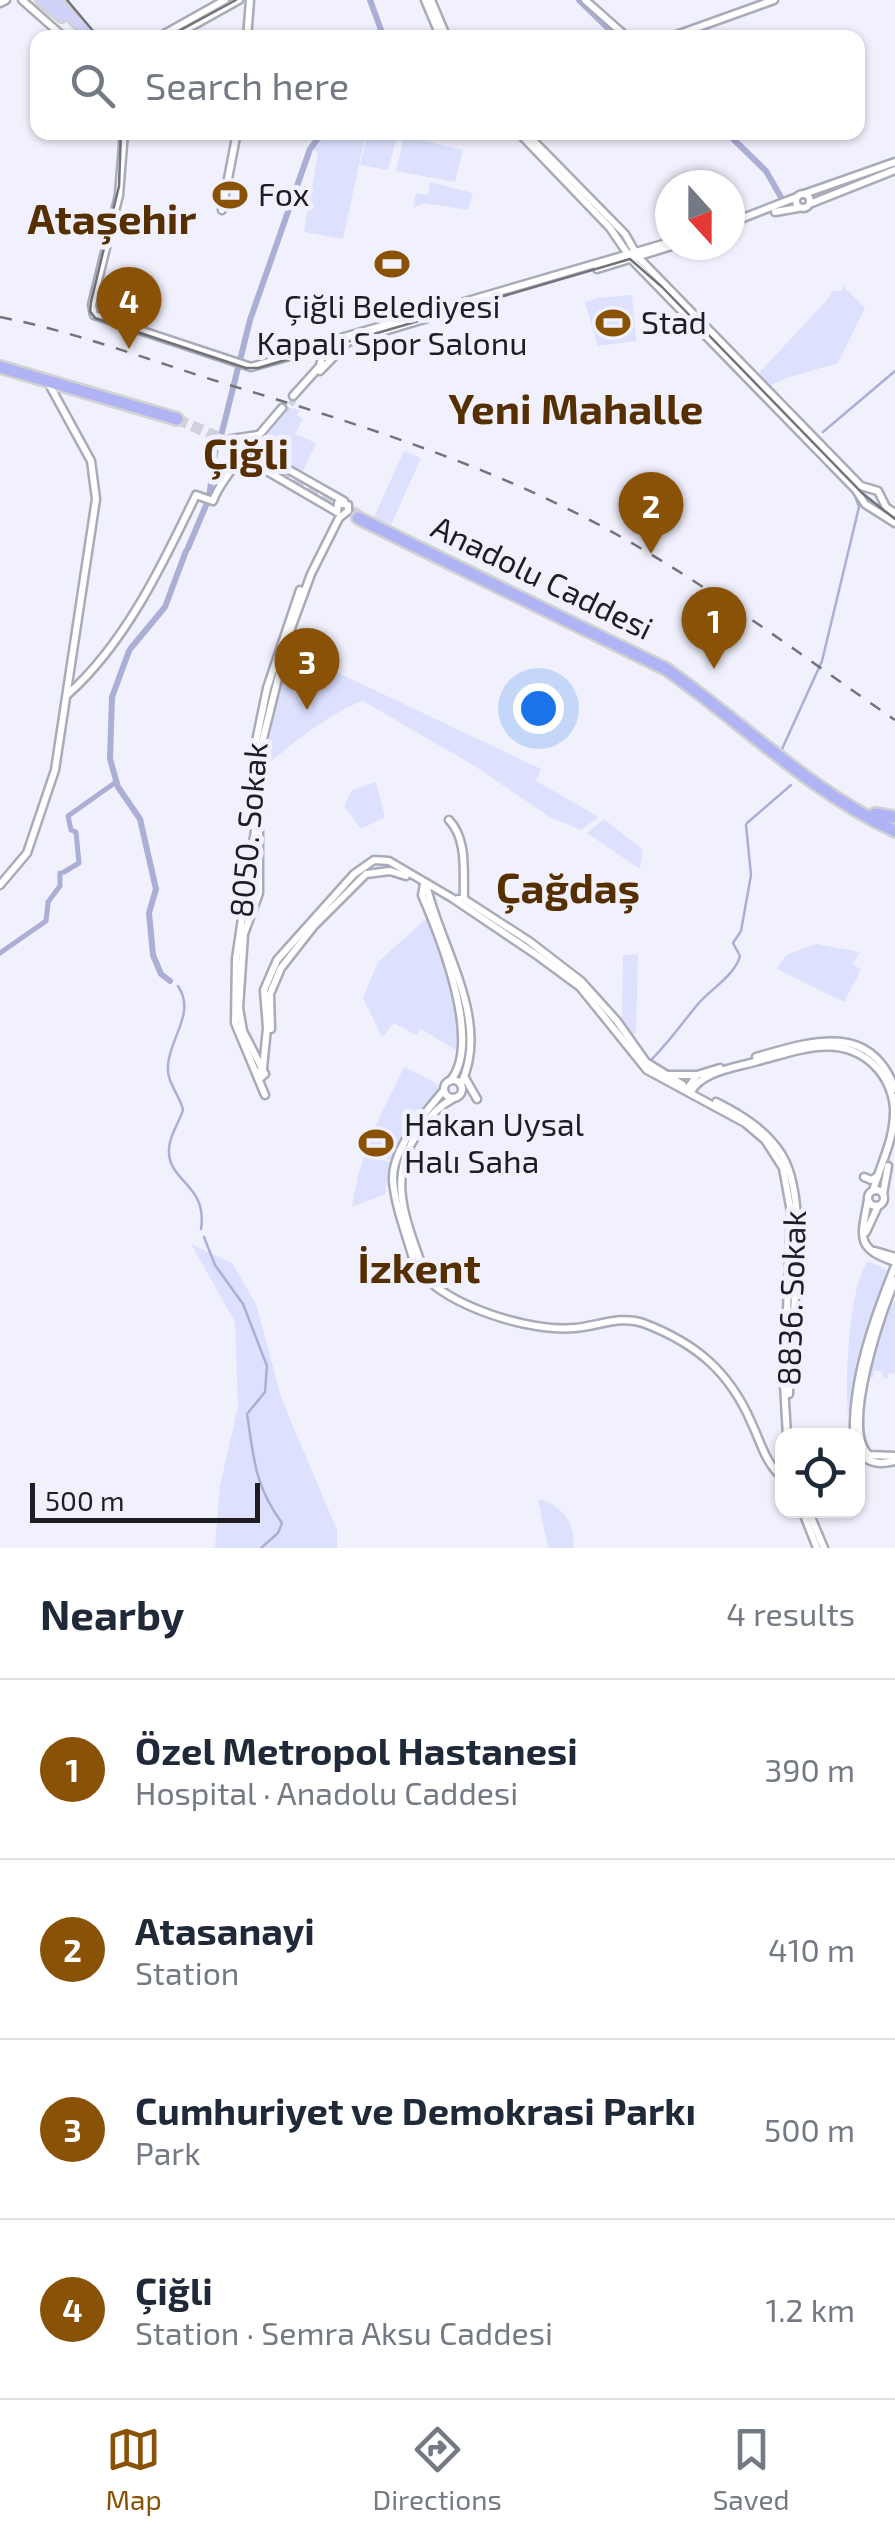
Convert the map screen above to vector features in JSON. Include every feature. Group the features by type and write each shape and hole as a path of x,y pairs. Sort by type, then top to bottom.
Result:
{"highway":[{"path":"0,370 83,390 177,422 50,386 0,370"},
{"name":"Anadolu Caddesi","path":"358,516 667,665 713,697 795,765 895,824 816,787 666,669 358,516"}],"main road":[{"path":"54,4 77,30"},
{"path":"54,4 83,30"}],"street":[{"path":"22,0 56,30"},
{"path":"171,30 225,0"},
{"path":"428,0 441,30"},
{"path":"585,0 619,30"},
{"path":"690,30 774,0"},
{"path":"185,30 246,1 247,30"},
{"path":"122,140 120,195 90,313 246,367 332,346 338,351"},
{"path":"222,210 235,140"},
{"path":"528,140 633,256 814,442 860,486 878,492 886,507 895,513"},
{"path":"529,140 629,239 633,256 648,267 814,442 865,504 895,523"},
{"path":"787,207 801,196 895,162"},
{"path":"745,220 812,204 895,170"},
{"path":"801,196 812,204"},
{"path":"612,260 618,254 621,235 629,239"},
{"path":"655,249 633,256 348,342 294,397 322,363 324,349 334,340 612,260 633,256 655,251"},
{"path":"648,267 650,252"},
{"path":"324,349 331,358"},
{"path":"0,885 27,853 55,770 96,499 91,462 50,386"},
{"path":"250,447 283,410"},
{"path":"232,439 260,436"},
{"path":"260,436 266,456"},
{"path":"66,696 94,669 156,576 196,495 210,500 244,457 252,456 250,447"},
{"path":"250,447 345,502 336,504 340,513"},
{"path":"244,457 340,513"},
{"name":"8050. Sokak","path":"261,1074 243,1046 233,1016 239,934 256,830 253,756 286,628 340,513"},
{"name":"8050. Sokak","path":"265,1095 239,1008 244,934 259,893 260,755 289,634 311,574 340,513"},
{"path":"448,820 462,830 464,900"},
{"path":"261,1074 267,1028 264,990 278,960 354,874 374,860 386,859 425,888 466,1007 468,1060 461,1093 426,1122 406,1147"},
{"path":"261,1074 271,1028 270,994 280,968 366,874 390,871 452,898 580,988 647,1070 689,1090"},
{"path":"425,888 454,985 462,1053 459,1068 406,1147 400,1170 400,1189 420,1267 442,1293 469,1306 561,1328 632,1320 700,1352 738,1397 764,1454 775,1466"},
{"path":"452,898 464,900 530,940 581,981 643,1058 754,1131 775,1154 782,1168 791,1212 784,1384 788,1428"},
{"path":"663,1074 697,1074 830,1039 869,1053 887,1071 895,1090"},
{"path":"689,1090 702,1078 804,1048 836,1046 860,1055 884,1078 894,1105 890,1149 868,1200 862,1240 872,1254 893,1263"},
{"path":"689,1090 697,1074"},
{"path":"450,1081 462,1081"},
{"path":"462,1081 477,1099"},
{"path":"444,1090 454,1098"},
{"path":"893,1263 866,1240 869,1221 884,1202 884,1175 895,1141"},
{"path":"864,1178 879,1176"},
{"path":"873,1191 883,1194"},
{"path":"868,1200 872,1206 878,1206"},
{"path":"855,1428 860,1380 893,1263"},
{"path":"859,1428 866,1375 893,1263"},
{"path":"865,1455 877,1463 895,1458"},
{"path":"808,1518 820,1548"},
{"path":"809,1518 820,1548"}],"shaded area":[{"path":"321,140 364,140 343,239 304,232 318,154 313,150"},
{"path":"366,140 396,140 388,170 360,165"},
{"path":"403,140 463,150 455,182 396,171"},
{"path":"430,182 473,193 468,210 424,203 413,208 416,193 428,195"},
{"path":"842,285 865,308 838,363 770,386 759,373 832,291 842,291"},
{"name":"Stad","path":"632,295 636,341 598,346 585,302"},
{"path":"291,408 300,410 297,415 303,419 295,434 316,443 302,473 266,452 269,433"},
{"path":"404,451 421,458 391,525 374,517"},
{"path":"290,650 541,769 536,781 599,817 581,830 550,817 473,765 363,701 325,721 264,768 270,724"},
{"path":"376,782 385,817 361,829 344,806 352,790"},
{"path":"604,819 643,850 640,869 587,833"},
{"path":"427,918 453,996 459,1052 421,1029 416,1035 394,1023 382,1037 363,998 378,962"},
{"path":"816,944 860,952 853,964 861,970 844,1002 777,969 786,955"},
{"path":"638,954 636,1033 630,1034 622,1021 623,955"},
{"path":"404,1067 436,1083 439,1089 394,1162 365,1148"},
{"path":"365,1155 393,1163 391,1185 385,1186 386,1194 352,1207 358,1175"},
{"path":"191,1244 232,1263 256,1304 282,1400 337,1530 337,1548 215,1548 220,1485 238,1407 235,1322"},
{"path":"868,1261 887,1270 858,1358 848,1417 852,1313"},
{"path":"891,1298 895,1302 895,1373 888,1374 888,1379 883,1378 882,1371 874,1371 873,1378 868,1376"},
{"path":"538,1499 566,1516 573,1548 548,1548"}],"waterway":[{"path":"370,0 381,30"},
{"path":"579,0 610,30"},
{"path":"222,432 250,320 310,149 317,140"},
{"path":"734,140 766,171 782,199"},
{"path":"823,432 895,371"},
{"path":"209,497 216,447"},
{"path":"782,749 822,661 859,507 855,496"},
{"path":"188,548 207,503"},
{"path":"131,648 165,607 186,551"},
{"path":"129,651 112,697 110,759 118,787 140,819 156,889 149,913 153,955 161,974 170,981"},
{"path":"64,872 79,863 76,832 71,830 68,816 116,782"},
{"path":"747,823 791,785"},
{"path":"651,1060 728,975 740,956 733,943 741,931 751,875 746,825"},
{"path":"48,902 60,886 60,873"},
{"path":"0,953 46,921 48,904"},
{"path":"178,986 183,996 183,1015 168,1071 183,1110 172,1134 170,1160 199,1202 201,1229"},
{"path":"204,1237 215,1265 243,1304 267,1366 265,1392 247,1414 260,1483 282,1523 278,1533 261,1548"}],"tunnel":[{"path":"284,411 296,398"},
{"path":"177,419 247,450 359,515"}],"tram line":[{"path":"67,0 92,30"},
{"path":"181,30 236,0"},
{"path":"121,140 119,186 91,302 90,311 95,318 246,368 258,368 630,259 662,287 862,493 895,519"}],"railway":[{"path":"0,317 86,339 323,414 512,483 603,527 678,571 895,720"}],"place":[{"name":"Fox","path":"230,195"},
{"name":"Çiğli Belediyesi Kapalı Spor Salonu","path":"392,264"},
{"name":"Stad","path":"613,323"},
{"name":"Çiğli","path":"129,349"},
{"name":"Atasanayi","path":"651,554"},
{"name":"Özel Metropol Hastanesi","path":"714,669"},
{"name":"Cumhuriyet ve Demokrasi Parkı","path":"307,710"},
{"name":"Hakan Uysal Halı Saha","path":"376,1143"}],"district":[{"name":"Ataşehir","path":"112,219"},
{"name":"Yeni Mahalle","path":"576,409"},
{"name":"Çiğli","path":"246,454"},
{"name":"Çağdaş","path":"568,888"},
{"name":"İzkent","path":"419,1268"}]}
